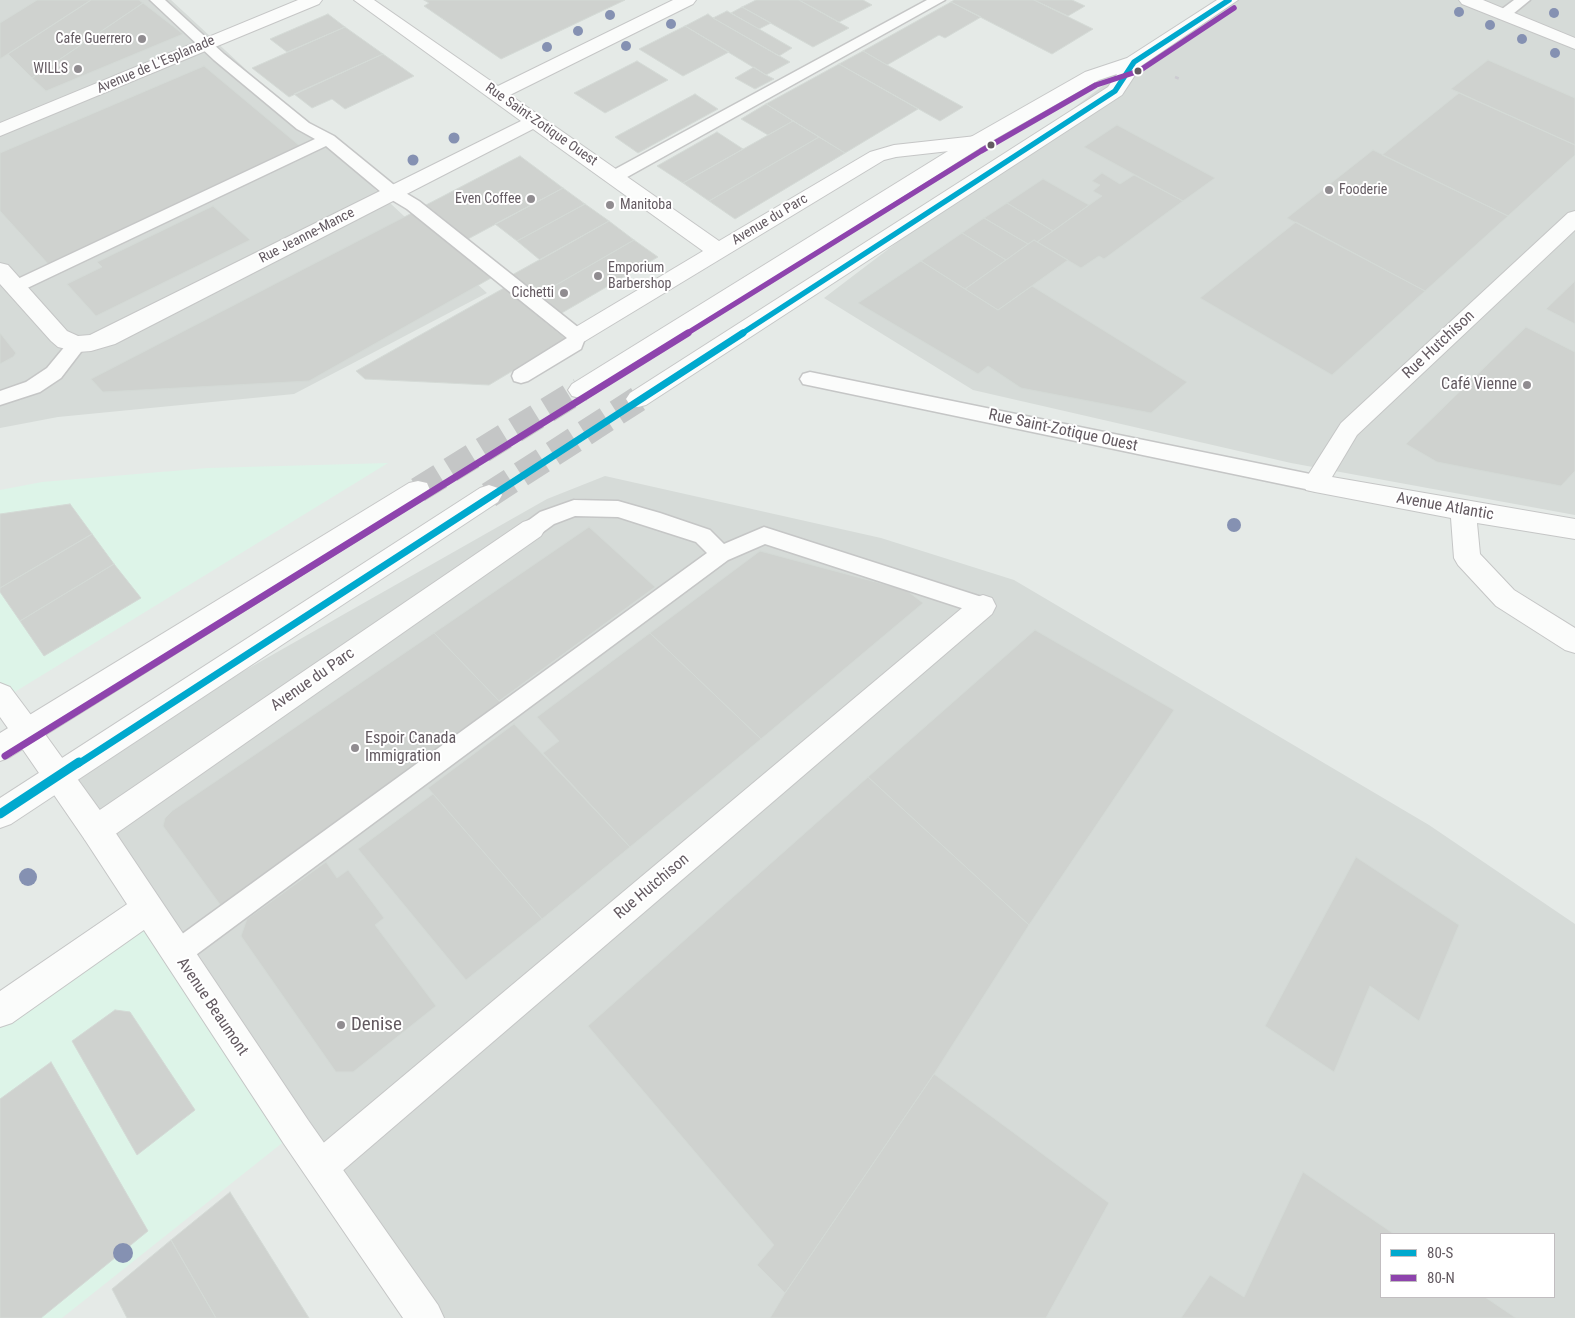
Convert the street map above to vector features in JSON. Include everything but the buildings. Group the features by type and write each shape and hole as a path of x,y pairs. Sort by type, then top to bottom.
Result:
{"street":[{"name":"Avenue de L'Esplanade","path":"0,130 313,0"},
{"name":"Rue Saint-Zotique Ouest","path":"363,0 718,251"},
{"path":"497,94 687,0"},
{"name":"Avenue du Parc","path":"580,390 976,142 1092,76 1134,62 1229,0"},
{"path":"1468,0 1575,44"},
{"name":"Avenue du Parc","path":"638,399 1115,91 1134,62"},
{"name":"Rue Jeanne-Mance","path":"78,344 91,343 107,338 535,122"},
{"name":"Avenue du Parc","path":"577,336 877,156 894,151 976,142"},
{"name":"Rue Hutchison","path":"1315,483 1349,429 1575,218"},
{"path":"0,270 59,336 66,341 78,344"},
{"name":"Avenue Atlantic","path":"1315,483 1463,511 1575,529"},
{"path":"0,748 418,490"},
{"path":"0,814 489,495"},
{"path":"1463,511 1467,558 1505,598 1575,642"},
{"name":"Avenue du Parc","path":"96,830 532,529"},
{"name":"Rue Hutchison","path":"321,1167 983,606"},
{"name":"Avenue Beaumont","path":"0,695 96,830 176,954 425,1318"},
{"path":"0,1011 147,909"}],"lane":[{"path":"157,0 219,57 303,126 328,138 393,193 413,206 577,336 574,344 521,376"},
{"path":"614,177 938,0"},
{"path":"1503,15 1523,0"},
{"path":"15,287 328,138"},
{"path":"0,398 33,387 54,374 78,344"},
{"name":"Rue Saint-Zotique Ouest","path":"810,379 1315,483"},
{"path":"532,529 547,518 574,508 618,509 703,536 721,554"},
{"path":"176,954 721,554 764,535 983,606"}],"path":[{"path":"1175,77 1180,79"}],"shaded area":[{"path":"0,0 171,0 487,293 294,394 58,417 0,428"},
{"path":"1230,0 1575,0 1575,515 1291,463 973,390 824,298 1134,62"},
{"path":"388,463 0,701 0,490 42,482 208,468"},
{"path":"605,476 881,538 1014,580 1429,825 1575,924 1575,1318 425,1318 57,777 547,499"},
{"path":"147,909 296,1132 62,1318 0,1318 0,1024"}],"tunnel":[{"path":"418,490 580,390"},
{"path":"489,495 638,399"}],"transit line":[{"name":"80-S","path":"0,814 1115,91 1134,62 1229,0"},
{"name":"80-N","path":"5,756 981,151 1096,85 1139,71 1234,8"}],"place":[{"name":"Cafe Guerrero","path":"142,39"},
{"name":"WILLS","path":"78,69"},
{"name":"Fooderie","path":"1329,190"},
{"name":"Even Coffee","path":"531,199"},
{"name":"Manitoba","path":"610,205"},
{"name":"Emporium Barbershop","path":"598,276"},
{"name":"Cichetti","path":"564,293"},
{"name":"Café Vienne","path":"1527,385"},
{"name":"Espoir Canada Immigration","path":"355,748"},
{"name":"Denise","path":"341,1025"}]}
